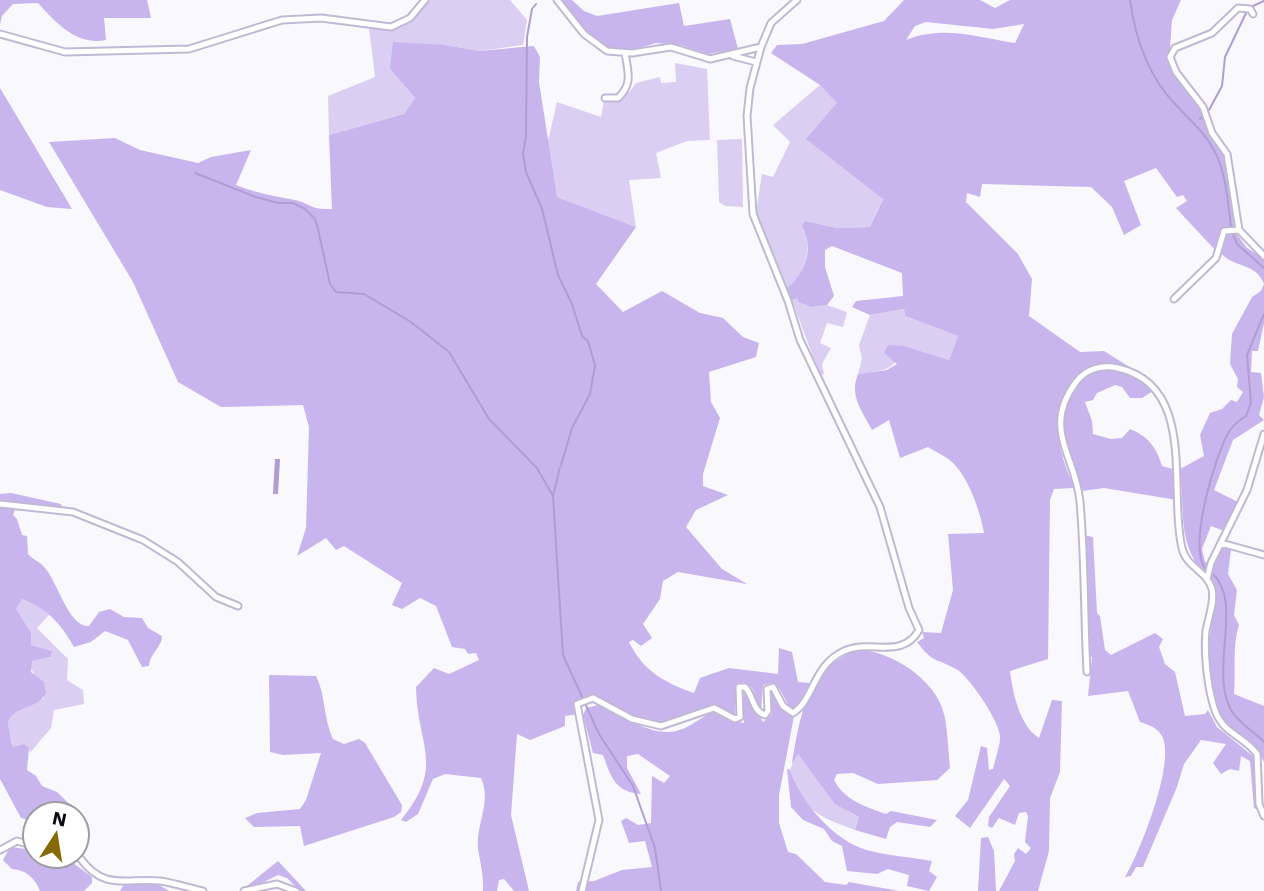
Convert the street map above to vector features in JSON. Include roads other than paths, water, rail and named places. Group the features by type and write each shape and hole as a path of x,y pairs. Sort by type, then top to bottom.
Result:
{"street":[{"path":"0,34 65,52 188,49 282,20 321,18 391,27 410,18 425,0"},
{"path":"557,0 593,43 607,51 625,54 660,46 681,48 704,58 761,47"},
{"path":"582,891 599,820 588,777 588,748 577,716 577,704 590,698 632,719 661,726 714,708 735,719 740,717 739,687 745,687 750,692 756,708 765,715 768,711 767,689 773,687 783,706 793,713 803,705 812,684 835,656 856,647 900,646 918,634 919,630 909,608 880,507 800,340 788,301 752,214 747,116 756,62 775,17 797,0"},
{"path":"1253,14 1250,9 1238,8 1212,33 1175,48 1170,57 1176,72 1208,116 1212,133 1227,154 1239,229 1264,256"},
{"path":"605,98 618,98 627,90 629,78 625,54"},
{"path":"726,55 756,62"},
{"path":"1174,299 1216,258 1224,231 1239,229"},
{"path":"1087,672 1080,500 1060,429 1067,395 1079,378 1091,369 1108,366 1126,370 1158,393 1168,413 1176,454 1181,545 1192,569 1207,579 1212,589 1206,642 1212,703 1227,732 1257,754 1259,804 1264,816"},
{"path":"1207,579 1247,490 1264,434"},
{"path":"0,505 73,512 143,540 178,562 216,597 238,606"},
{"path":"1221,543 1264,555"},
{"path":"0,850 17,841 21,842"},
{"path":"89,870 107,881 160,881 203,891"},
{"path":"244,891 276,884 296,891"}],"waterway":[{"path":"1130,0 1139,41 1150,68 1165,92 1206,138 1219,160 1231,226"},
{"path":"1253,6 1264,1"},
{"path":"536,4 532,9 527,37 526,136 523,153 526,172 542,209 558,275 572,304 582,336 588,341 595,365 590,394 572,428 561,465"},
{"path":"1209,110 1222,86 1225,57 1247,11"},
{"path":"1200,119 1203,116"},
{"path":"195,173 256,197 278,203 293,203 305,209 315,219 330,284 336,292 364,294 411,322 449,352 489,419 537,468 553,496"},
{"path":"1233,234 1237,244 1264,268"},
{"path":"1205,568 1201,557 1201,521 1211,478 1224,442 1237,422 1246,416 1251,403 1247,355 1264,314"},
{"path":"560,467 553,496 563,655 599,734 633,786 655,848 661,891"},
{"path":"1213,574 1222,586 1226,602 1223,674 1225,692 1233,713 1264,742"}]}
